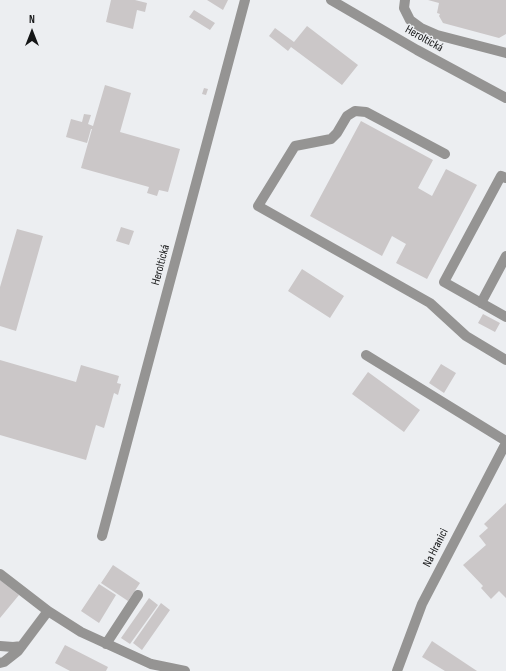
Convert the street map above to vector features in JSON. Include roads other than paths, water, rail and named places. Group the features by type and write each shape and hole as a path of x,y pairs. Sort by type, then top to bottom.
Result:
{"street":[{"name":"Heroltická","path":"102,536 245,0"},
{"name":"Heroltická","path":"331,0 343,4 417,50 506,98"},
{"path":"405,0 404,8 410,20 421,28 437,35 506,53"},
{"path":"445,154 366,112 355,111 347,116 337,133 331,139 295,146 258,206 430,303 466,336 506,360"},
{"path":"506,178 501,176 444,282 506,317"},
{"path":"481,303 506,256"},
{"path":"366,355 506,442"},
{"name":"Na Hranici","path":"398,670 422,604 506,442"},
{"path":"0,574 48,611 81,632 151,664 184,671"},
{"path":"106,644 138,595"},
{"path":"0,663 4,662 18,651 48,611"},
{"path":"0,646 22,646"}]}
